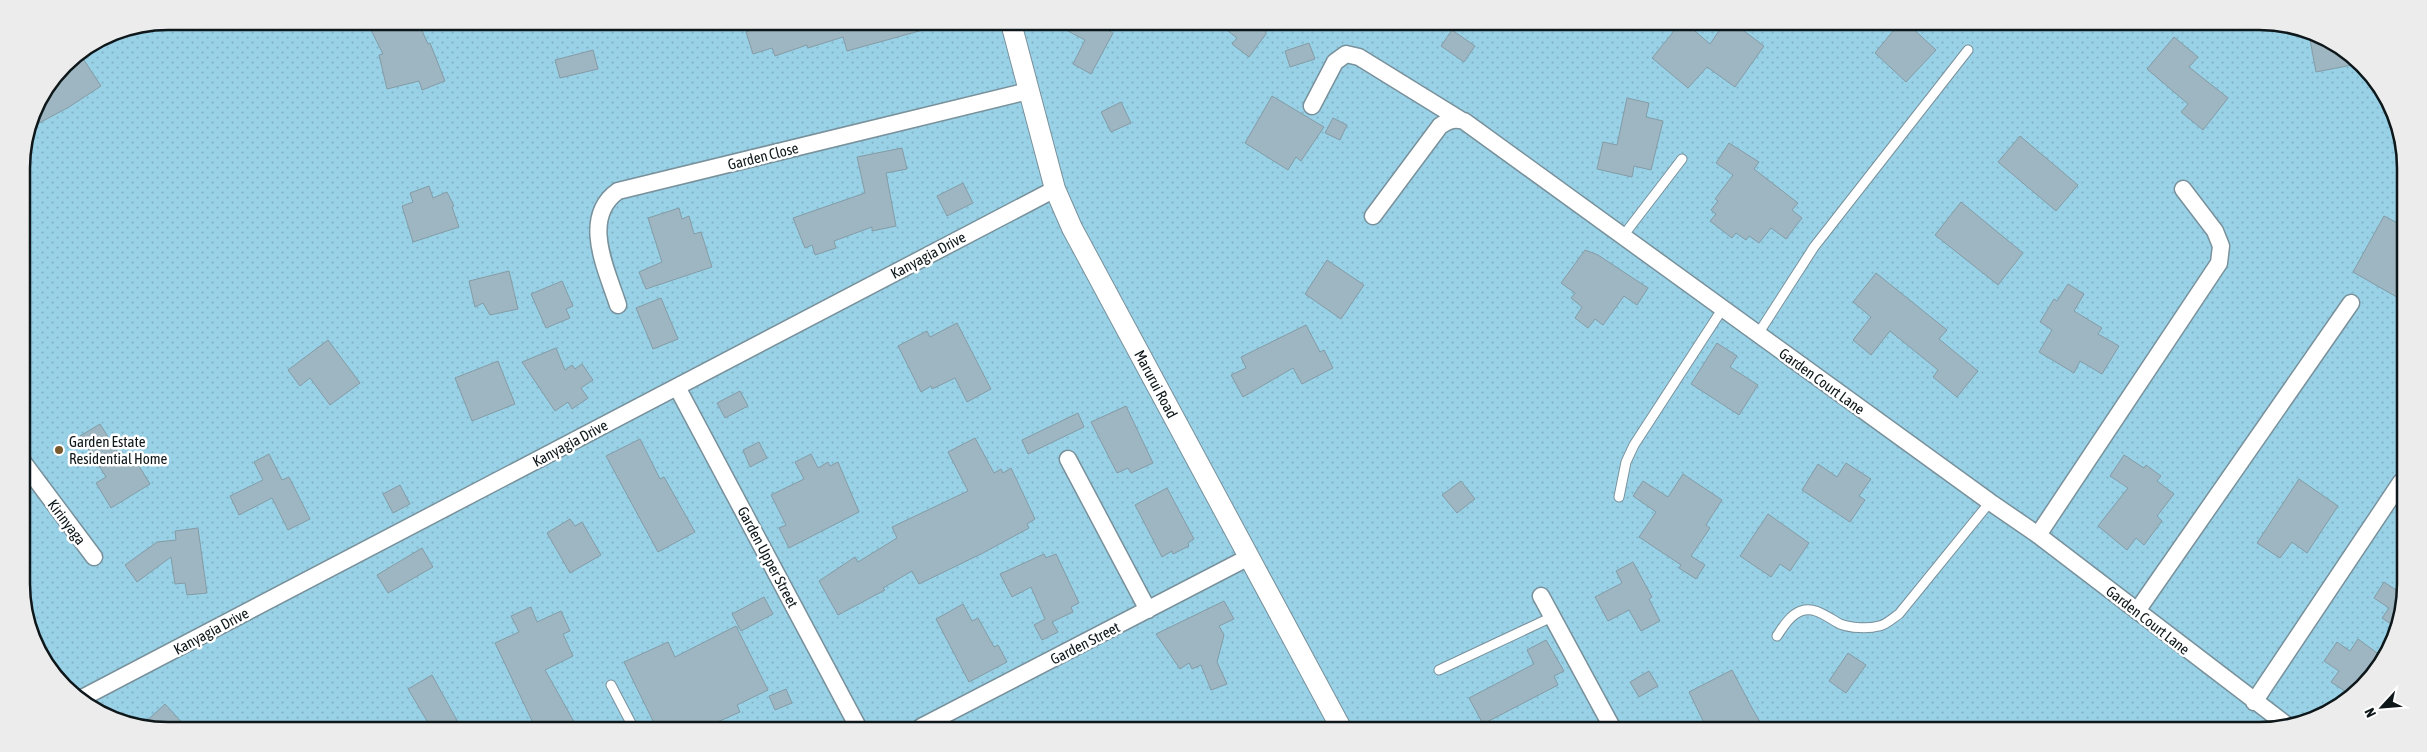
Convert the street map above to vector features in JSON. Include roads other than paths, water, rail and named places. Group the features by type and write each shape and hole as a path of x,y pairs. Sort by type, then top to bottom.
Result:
{"street":[{"name":"Marurui Road","path":"1013,30 1055,189 1072,228 1338,722"},
{"name":"Garden Court Lane","path":"1312,106 1335,62 1346,54 1359,57 1461,120 2038,535 2280,720"},
{"name":"Garden Close","path":"618,305 602,253 598,232 603,206 618,191 1028,91"},
{"path":"1373,216 1440,126 1448,120 1461,120"},
{"name":"Kanyagia Drive","path":"87,695 1055,189"},
{"path":"2038,535 2218,263 2221,246 2215,231 2182,190"},
{"path":"2137,611 2351,302"},
{"name":"Garden Upper Street","path":"677,387 855,722"},
{"path":"1068,459 1148,610"},
{"name":"Kirinyaga","path":"30,471 94,557"},
{"path":"2254,702 2397,488"},
{"name":"Garden Street","path":"931,722 1249,557"},
{"path":"1541,596 1609,722"}],"lane":[{"path":"1758,334 1814,247 1968,50"},
{"path":"1623,236 1682,159"},
{"path":"1619,497 1626,462 1634,445 1723,308"},
{"path":"1777,636 1792,617 1800,611 1809,610 1821,613 1842,624 1860,628 1880,626 1899,614 1990,502"},
{"path":"1439,670 1552,617"},
{"path":"611,685 630,722"}],"place":[{"name":"Garden Estate Residential Home","path":"59,450"}]}
